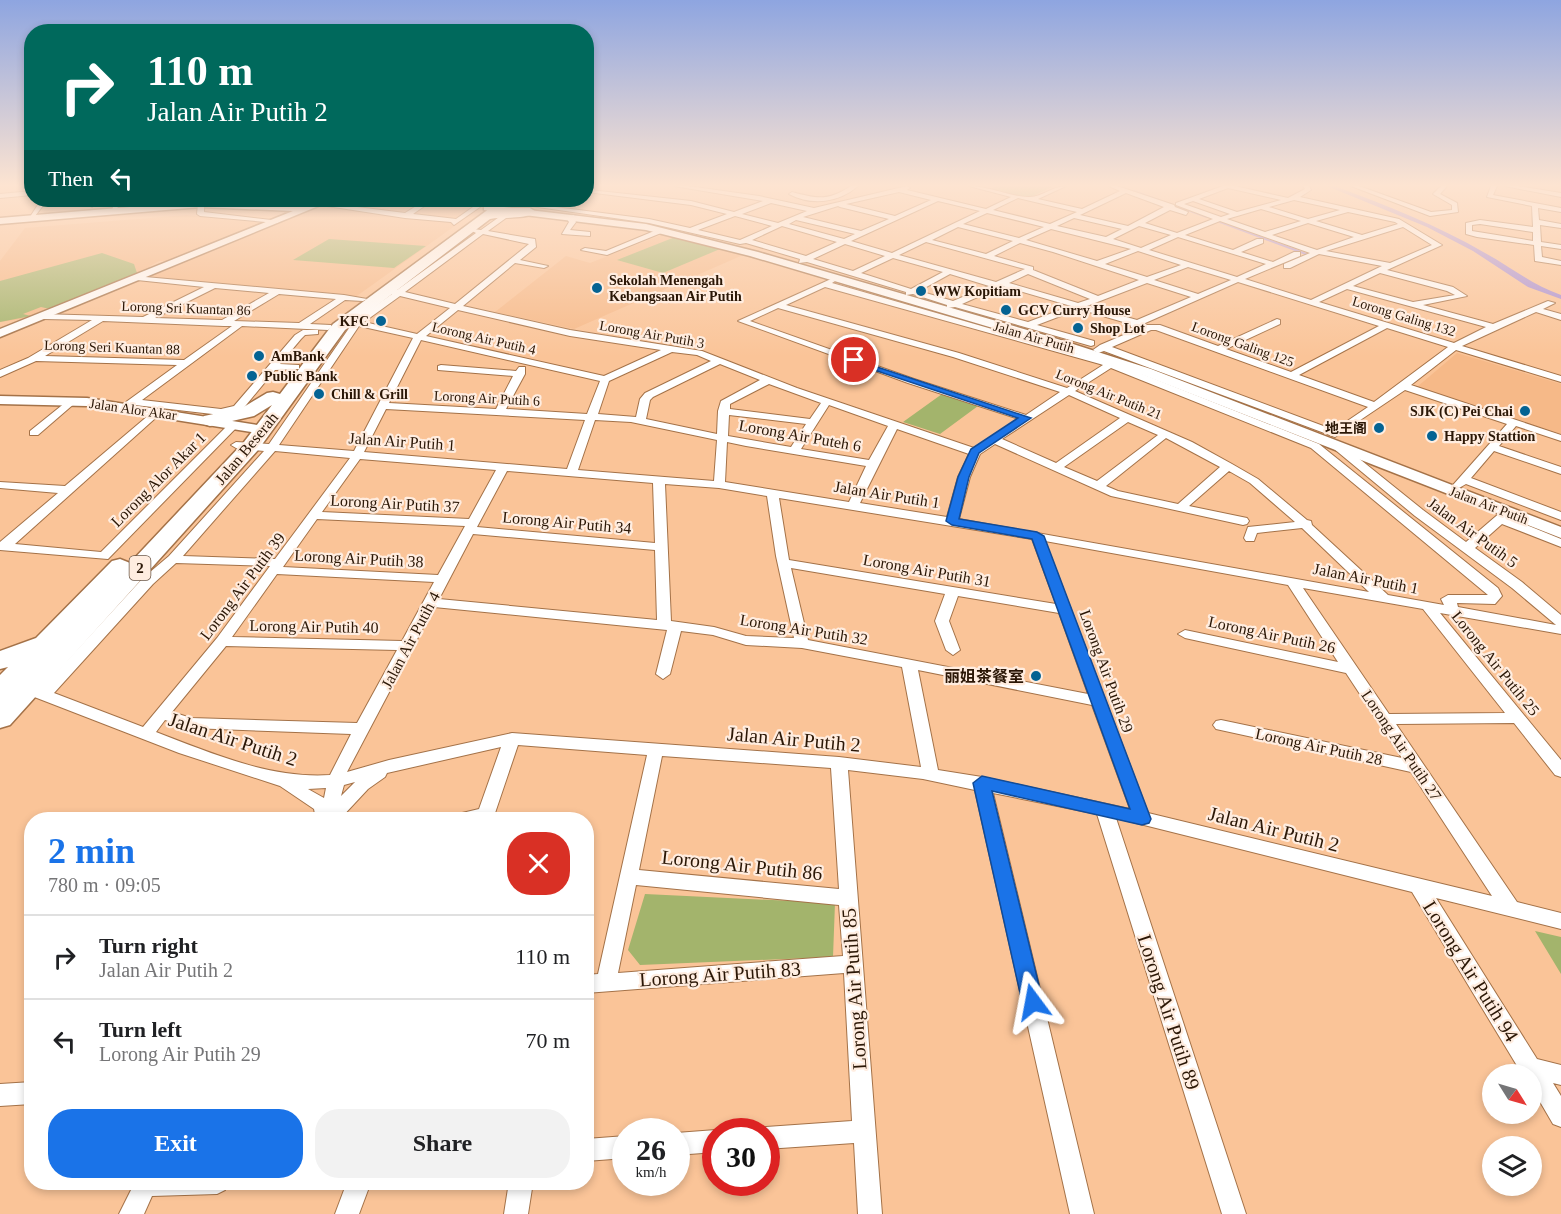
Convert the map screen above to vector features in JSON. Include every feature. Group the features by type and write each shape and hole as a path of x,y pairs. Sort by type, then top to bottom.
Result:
{"highway":[{"name":"Jalan Beserah","path":"0,718 13,683 49,639 251,437 273,397 325,330 363,299 443,243"},
{"name":"Jalan Beserah","path":"13,683 251,437 339,327 393,292 450,243"},
{"path":"210,420 248,412 273,397"}],"street":[{"path":"0,333 224,243"},
{"path":"13,683 148,581 172,559 251,437 357,323 393,292 459,250 464,243"},
{"path":"418,338 514,261 533,245 532,243"},
{"path":"585,250 608,253 633,243"},
{"name":"Jalan Air Putih","path":"709,243 947,310 975,313 1024,326 1461,483 1561,525"},
{"name":"Jalan Air Putih","path":"742,243 801,261 839,278 908,293 999,330 1104,354 1226,406 1335,439 1389,466 1504,516 1561,533"},
{"path":"801,261 843,243"},
{"path":"847,243 947,273 998,284 1137,323"},
{"path":"919,243 742,321 911,381 1026,418"},
{"path":"935,243 1028,267 1030,269 1028,271"},
{"path":"987,256 1015,243"},
{"path":"1028,243 1198,297"},
{"name":"Lorong Galing 132","path":"1116,243 1561,378"},
{"path":"1096,264 1157,243"},
{"path":"1203,243 1273,264"},
{"path":"1234,252 1256,243"},
{"path":"1291,243 1318,252 1390,265"},
{"path":"1251,283 1318,252 1344,243"},
{"path":"1312,302 1438,245 1434,243"},
{"path":"1561,247 1538,243 1538,259 1561,263"},
{"path":"443,249 459,250"},
{"path":"952,521 964,477 975,452 1080,382 1104,354 1137,323 1297,254"},
{"path":"514,261 544,266"},
{"path":"1024,326 1189,264"},
{"path":"1379,270 1450,289 1463,296 1412,304"},
{"path":"839,278 889,302 947,310 1028,271 1098,299"},
{"path":"908,293 947,273"},
{"path":"137,278 363,299"},
{"path":"144,320 214,285"},
{"path":"1346,285 1494,327"},
{"path":"224,323 279,291"},
{"name":"Lorong Air Putih 3","path":"393,292 454,308 570,333 699,353 768,380 975,452"},
{"path":"301,326 344,297"},
{"path":"1335,439 1455,346 1551,303"},
{"name":"Lorong Air Putih 21","path":"778,305 956,355 1067,391 1165,434 1228,466 1265,489 1307,524 1383,597"},
{"path":"1538,310 1561,317"},
{"name":"Lorong Sri Kuantan 86","path":"43,316 301,326 325,330"},
{"path":"0,374 36,358 102,318"},
{"path":"1219,349 1277,322"},
{"name":"Lorong Air Putih 4","path":"357,323 605,379"},
{"path":"130,405 240,324"},
{"path":"1291,376 1388,325"},
{"name":"Lorong Galing 125","path":"1104,354 1155,327 1375,406"},
{"path":"130,405 221,412 238,408 303,333 325,330"},
{"name":"Lorong Air Putih 39","path":"146,733 222,641 315,515 357,454 418,338"},
{"path":"572,471 605,379 670,349"},
{"name":"Jalan Air Putih 5","path":"1104,354 1335,439 1363,468 1561,621"},
{"name":"Lorong Seri Kuantan 88","path":"36,358 187,363"},
{"path":"640,421 645,399 649,395 719,361"},
{"path":"500,412 526,362"},
{"path":"272,367 296,367"},
{"path":"441,368 520,374"},
{"path":"719,485 725,403 768,380"},
{"path":"1404,386 1561,438"},
{"name":"Jalan Alor Akar","path":"0,400 71,400 130,405 156,412 210,420 251,437"},
{"path":"34,432 71,400"},
{"path":"795,451 827,401"},
{"name":"Lorong Air Putih 6","path":"381,406 640,421"},
{"path":"1226,406 1306,442 1329,455 1493,591 1495,596 1490,601 1448,599 1453,611"},
{"path":"723,411 812,422"},
{"path":"2,546 156,412"},
{"path":"1057,468 1127,418"},
{"name":"Lorong Air Puteh 6","path":"640,421 722,438 873,464"},
{"path":"1514,422 1461,483 1561,516"},
{"path":"853,505 890,429 895,425"},
{"path":"1098,486 1165,434"},
{"name":"Jalan Air Putih 1","path":"251,437 357,454 719,485 952,521 1561,630"},
{"name":"Lorong Alor Akar 1","path":"2,546 104,556 251,437"},
{"path":"994,439 1115,494 1243,521"},
{"path":"1493,447 1561,471"},
{"name":"Jalan Air Putih 4","path":"329,812 339,770 504,465"},
{"path":"1180,508 1228,466"},
{"path":"1363,468 1389,466"},
{"path":"659,479 661,547 669,626 663,674"},
{"path":"0,485 69,490"},
{"path":"772,493 784,564 802,643"},
{"path":"1402,516 1419,513"},
{"name":"Lorong Air Putih 37","path":"315,515 471,526"},
{"path":"1467,548 1504,516 1561,543"},
{"path":"1250,538 1252,531 1307,524"},
{"name":"Lorong Air Putih 34","path":"471,526 661,547"},
{"name":"Lorong Air Putih 29","path":"1037,536 1142,819"},
{"name":"Lorong Air Putih 38","path":"172,559 443,579"},
{"name":"Lorong Air Putih 31","path":"784,564 1065,610"},
{"name":"Lorong Air Putih 27","path":"1292,581 1511,909"},
{"path":"953,591 942,621 953,650"},
{"name":"Lorong Air Putih 32","path":"430,602 714,631 746,640 802,643 1099,701"},
{"name":"Lorong Air Putih 25","path":"1427,606 1561,771"},
{"name":"Lorong Air Putih 26","path":"1185,634 1351,669"},
{"name":"Lorong Air Putih 40","path":"222,641 406,646"},
{"path":"909,664 931,774"},
{"name":"Jalan Air Putih 2","path":"13,683 281,780 304,783 337,781 389,766 512,738 839,763 931,774 1104,809 1561,921"},
{"path":"162,714 190,723 361,729"},
{"path":"1384,719 1518,718"},
{"name":"Lorong Air Putih 28","path":"1221,725 1416,767"},
{"path":"486,812 512,738"},
{"path":"596,983 631,877 656,748"},
{"name":"Lorong Air Putih 85","path":"839,763 870,1214"},
{"path":"334,812 362,785 389,766"},
{"path":"281,780 321,805 324,812"},
{"path":"982,783 1082,1214"},
{"name":"Lorong Air Putih 89","path":"1104,809 1234,1214"},
{"name":"Lorong Air Putih 86","path":"631,877 848,898"},
{"name":"Lorong Air Putih 94","path":"1419,887 1528,1064"},
{"name":"Lorong Air Putih 83","path":"596,983 853,964"},
{"path":"1542,1070 1561,1075"},
{"name":"Lorong Air Putih 94","path":"1542,1086 1561,1116"},
{"path":"0,1095 24,1094"},
{"path":"780,1137 864,1131"},
{"path":"594,1149 612,1148"},
{"path":"131,1214 143,1190"},
{"path":"348,1214 356,1190"},
{"path":"516,1214 520,1190"}],"shaded area":[{"path":"14,243 216,243 172,261 159,261 150,266 150,270 29,318 0,322 0,261"},
{"path":"231,243 431,243 354,298 147,277"},
{"name":"Sekolah Menengah Kebangsaan Air Putih","path":"642,243 697,243 743,255 574,329 495,312 566,256 590,263"},
{"path":"1457,243 1466,243 1495,258 1531,281 1561,295 1561,299 1528,287"},
{"name":"SJK (C) Pei Chai","path":"1457,353 1561,384 1561,434 1417,387"}],"green space":[{"path":"323,243 380,243 426,246 394,268 293,260"},
{"path":"661,243 696,243 720,249 663,273 617,260"},
{"path":"102,253 134,264 137,273 50,309 41,307 23,314 31,316 0,322 0,281"},
{"path":"942,394 978,406 940,434 903,422"},
{"path":"645,894 835,903 833,957 640,965 628,950"},
{"path":"1535,931 1561,937 1561,974"}],"waterway":[{"path":"1276,243 1306,254"}],"place":[{"name":"Sekolah Menengah Kebangsaan Air Putih","path":"597,288"},
{"name":"WW Kopitiam","path":"921,291"},
{"name":"GCV Curry House","path":"1006,310"},
{"name":"KFC","path":"381,321"},
{"name":"Shop Lot","path":"1078,328"},
{"name":"AmBank","path":"259,356"},
{"name":"Public Bank","path":"252,376"},
{"name":"Chill & Grill","path":"319,394"},
{"name":"SJK (C) Pei Chai","path":"1525,411"},
{"name":"地王阁","path":"1379,428"},
{"name":"Happy Stattion","path":"1432,436"},
{"name":"丽姐茶餐室","path":"1036,676"}],"route":[{"path":"854,360 1026,418 975,452 964,477 952,521 1037,536 1142,819 982,783 1033,1002"}]}
